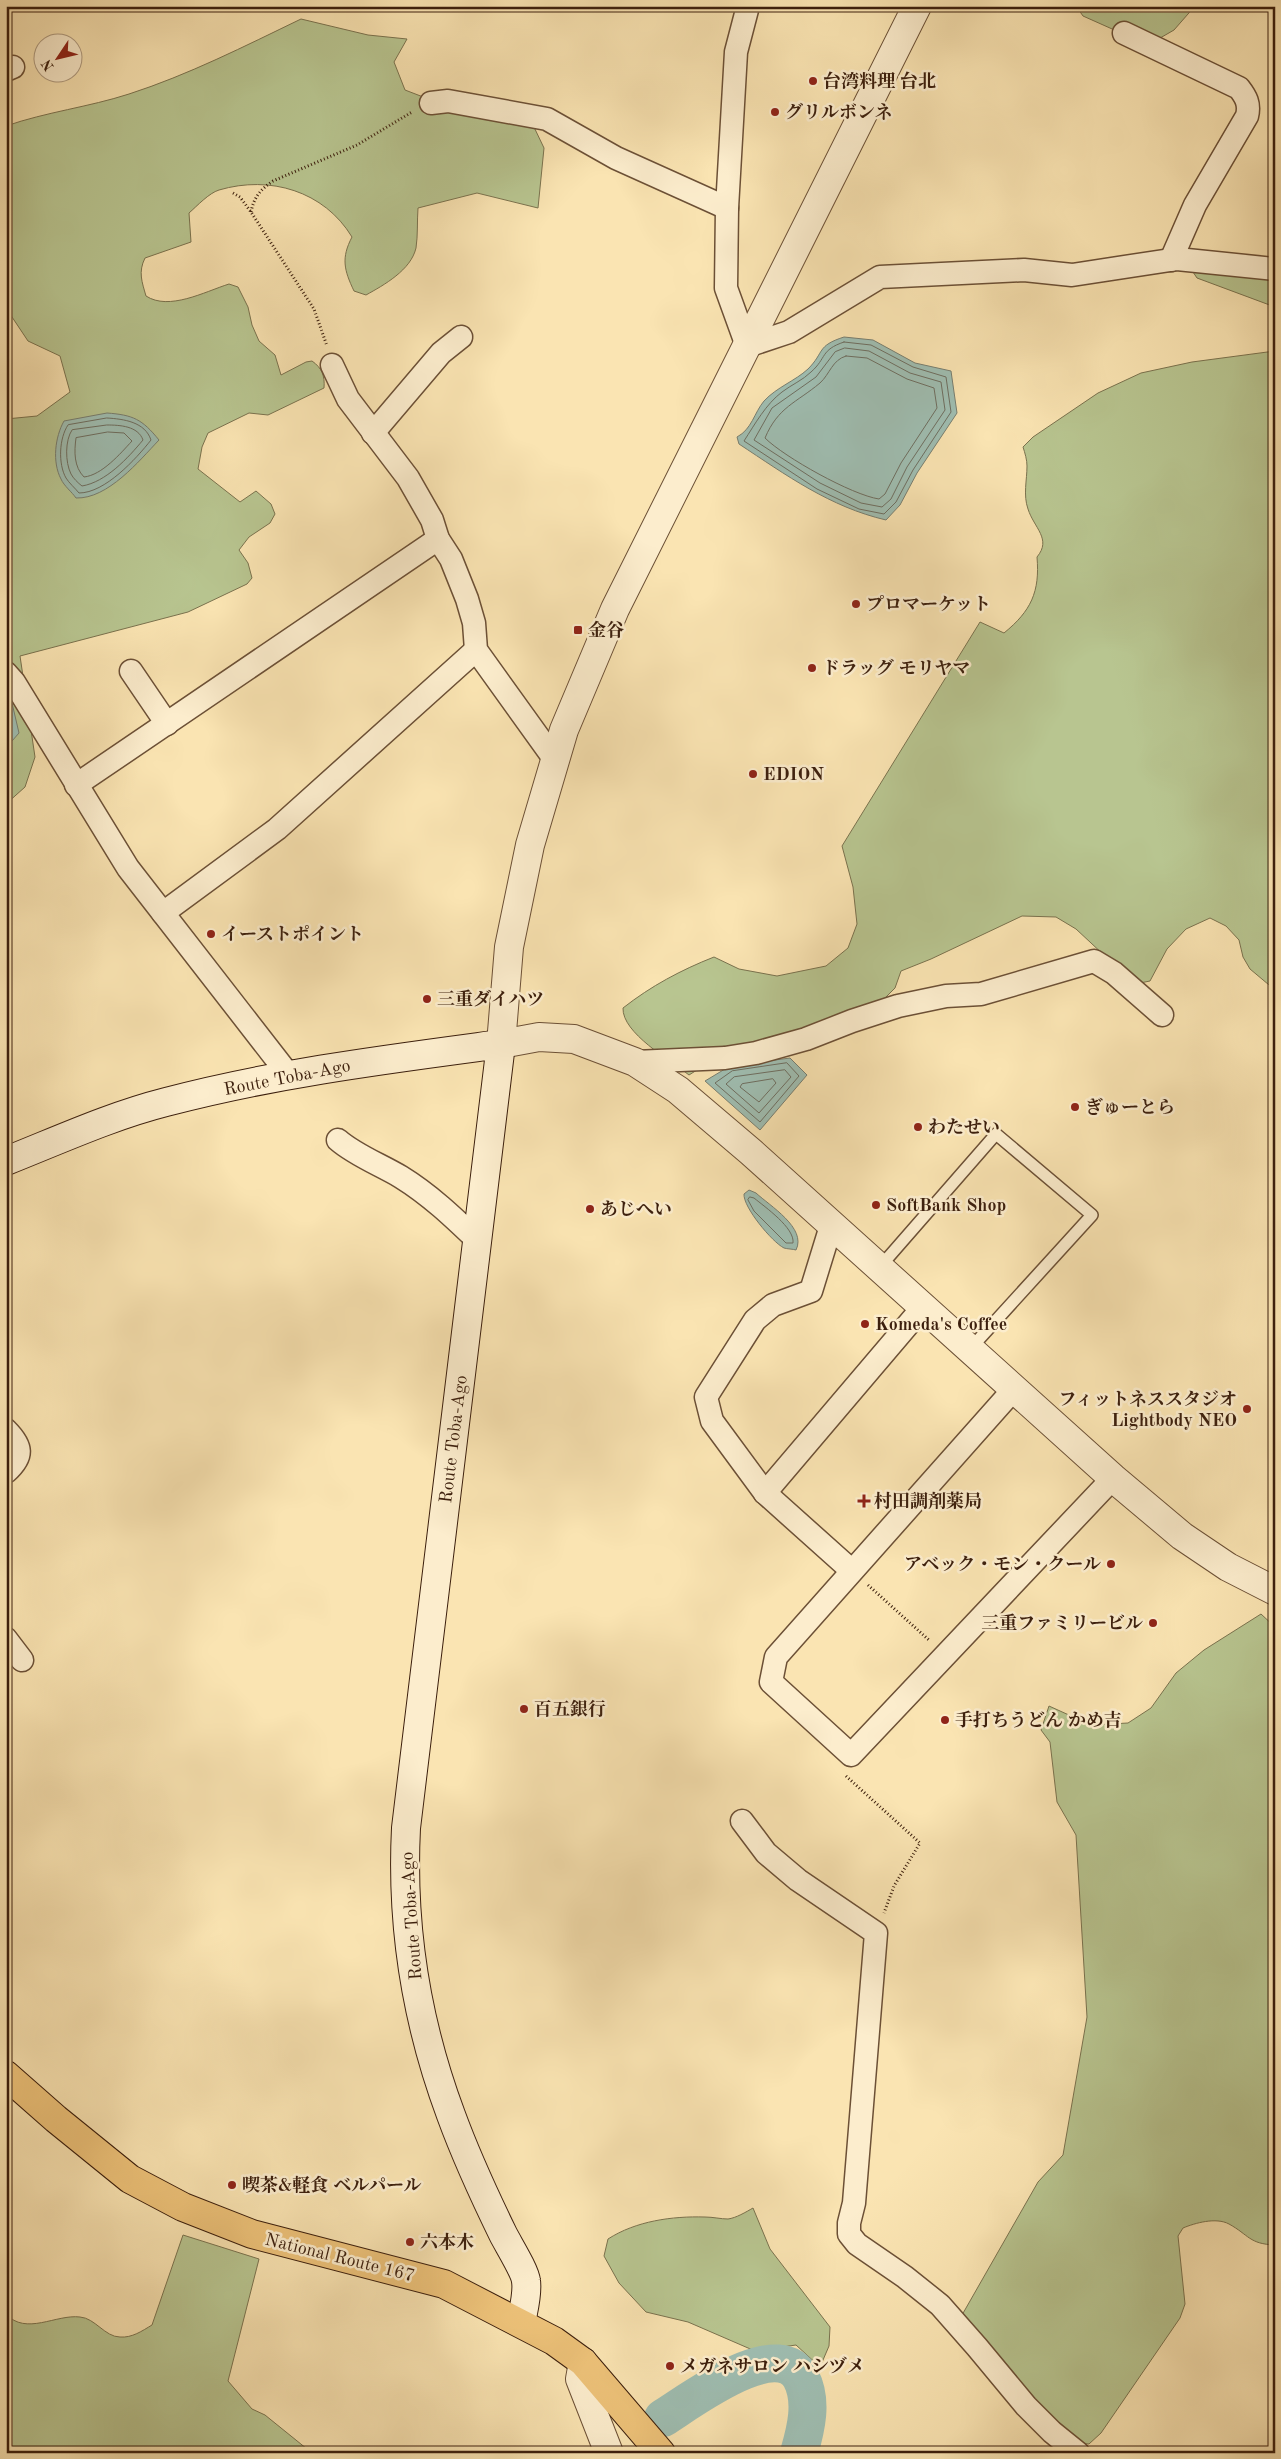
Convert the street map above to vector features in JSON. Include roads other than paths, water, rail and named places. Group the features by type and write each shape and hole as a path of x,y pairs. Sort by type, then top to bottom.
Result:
{"highway":[{"name":"National Route 167","path":"6,2075 56,2120 130,2179 183,2208 264,2238 444,2284 554,2341 583,2362 661,2453"}],"street":[{"path":"747,346 726,288 727,208 736,52 748,6"},
{"path":"917,6 615,610 564,730 530,845 509,947 501,1044 538,1037 574,1038 635,1062 678,1090 751,1152 1112,1478 1182,1536 1228,1567 1275,1591"},
{"path":"1124,33 1239,88 1249,108 1247,116 1195,205 1171,260"},
{"path":"431,103 448,101 547,119 616,158 727,208"},
{"path":"747,346 789,332 880,277 1024,270 1072,275 1171,260 1206,261 1275,269"},
{"path":"373,433 441,353 461,337"},
{"path":"332,366 348,399 418,494 432,520 438,539 451,559 468,599 474,622 476,650 555,760"},
{"path":"76,786 438,539"},
{"path":"164,913 277,829 476,650"},
{"path":"132,671 167,724"},
{"path":"6,673 14,682 128,868 288,1074"},
{"path":"635,1062 725,1058 756,1053 806,1039 898,1006 946,996 981,994 1094,961 1114,973 1162,1015"},
{"name":"Route Toba-Ago","path":"6,1161 94,1126 164,1102 288,1074 501,1044 408,1819 404,1872 412,1970 420,2018 433,2064 468,2157 526,2281 521,2323"},
{"path":"338,1140 347,1148 403,1178 441,1204 477,1240"},
{"path":"831,1226 811,1291 773,1305 755,1320 706,1397 712,1421 765,1493 851,1570"},
{"path":"765,1493 922,1306"},
{"path":"1014,1389 851,1570 776,1657 772,1682 851,1755 1112,1478"},
{"path":"6,1430 16,1440 20,1453 15,1464 6,1472"},
{"path":"6,1639 22,1660"},
{"path":"742,1821 766,1853 798,1880 876,1932 855,2194 849,2223 849,2234 857,2244 905,2277 940,2306 1026,2406 1052,2432 1078,2453"},
{"path":"583,2362 580,2379 609,2453"}],"lane":[{"path":"879,1268 996,1134 1092,1215 970,1349"}],"water":[{"path":"844,337 873,340 915,363 951,371 957,413 917,473 900,505 886,520 846,507 809,489 739,444 737,437 746,430 769,396 808,369 829,343"},
{"path":"107,413 136,419 147,427 159,440 132,468 111,486 88,497 76,498 62,482 56,465 58,434 64,421"},
{"path":"6,696 12,703 19,733 12,741 6,742"},
{"path":"790,1058 807,1075 760,1130 705,1081 730,1066"},
{"path":"749,1190 756,1193 778,1211 792,1226 798,1242 796,1250 784,1248 759,1224 745,1200 744,1194"}],"waterway":[{"path":"663,2418 712,2387 754,2367 773,2363 790,2366 801,2378 807,2396 806,2425 799,2453"}],"place":[{"name":"台湾料理 台北","path":"813,81"},
{"name":"グリルボンネ","path":"775,112"},
{"name":"プロマーケット","path":"856,604"},
{"name":"金谷","path":"578,630"},
{"name":"ドラッグ モリヤマ","path":"812,668"},
{"name":"EDION","path":"753,774"},
{"name":"イーストポイント","path":"211,934"},
{"name":"三重ダイハツ","path":"427,999"},
{"name":"ぎゅーとら","path":"1075,1107"},
{"name":"わたせい","path":"918,1127"},
{"name":"SoftBank Shop","path":"876,1205"},
{"name":"あじへい","path":"590,1209"},
{"name":"Komeda's Coffee","path":"865,1324"},
{"name":"フィットネススタジオ Lightbody NEO","path":"1247,1409"},
{"name":"村田調剤薬局","path":"864,1501"},
{"name":"アベック・モン・クール","path":"1111,1564"},
{"name":"三重ファミリービル","path":"1153,1623"},
{"name":"百五銀行","path":"524,1709"},
{"name":"手打ちうどん かめ吉","path":"945,1720"},
{"name":"喫茶&軽食 ベルパール","path":"232,2185"},
{"name":"六本木","path":"410,2242"},
{"name":"メガネサロン ハシヅメ","path":"670,2366"}]}
